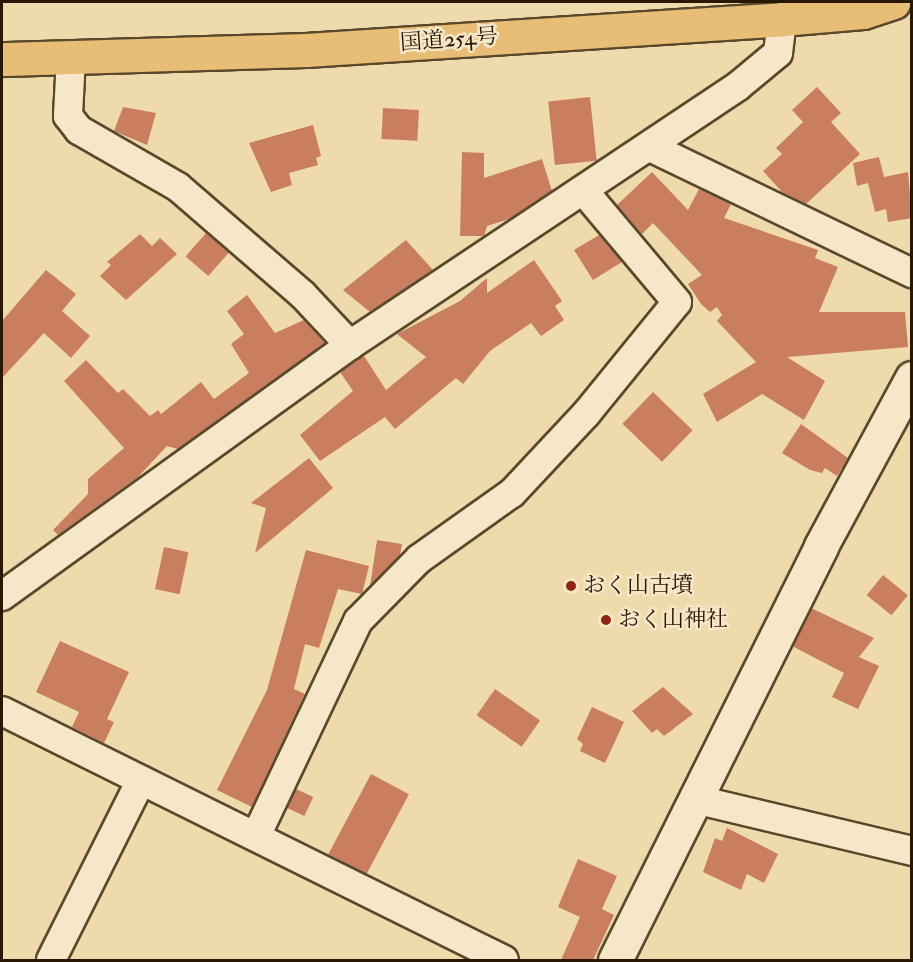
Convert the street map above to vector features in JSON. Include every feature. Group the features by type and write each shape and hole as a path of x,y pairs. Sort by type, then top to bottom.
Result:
{"highway":[{"name":"国道254号","path":"2,59 306,50 782,19 863,12 893,2"}],"street":[{"path":"2,596 350,345 650,147 767,64 778,53 782,19"},
{"path":"71,58 68,116 79,130 178,187 303,295 350,345"},
{"path":"650,147 912,273"},
{"path":"256,836 358,621 419,559 512,493 586,414 677,302 584,191"},
{"path":"615,960 694,800 912,378"},
{"path":"2,711 504,960"},
{"path":"51,960 141,780"},
{"path":"694,800 912,851"}],"building":[{"path":"817,87 841,113 831,122 860,154 806,204 782,192 763,171 782,154 776,148 803,122 792,110"},
{"path":"590,97 597,161 555,165 548,101"},
{"path":"123,107 156,113 147,145 114,131"},
{"path":"383,108 419,110 417,141 381,139"},
{"path":"313,125 321,156 316,158 318,165 289,173 292,185 271,192 249,143"},
{"path":"462,152 484,153 484,178 542,159 552,191 509,219 487,226 484,236 460,236"},
{"path":"879,157 884,177 908,172 912,218 888,222 886,209 875,212 868,183 857,186 853,163"},
{"path":"652,172 688,210 699,189 731,204 724,218 818,250 815,258 838,267 819,312 905,312 908,347 787,357 825,381 804,420 762,394 717,422 703,394 756,362 717,321 722,315 717,307 710,312 701,304 688,284 702,275 653,223 642,234 617,205"},
{"path":"206,233 229,253 208,276 186,256"},
{"path":"140,234 152,246 160,238 177,254 126,300 100,276 111,265 107,262"},
{"path":"599,235 622,262 593,280 574,250"},
{"path":"406,240 433,270 370,312 343,290"},
{"path":"534,260 562,301 555,306 564,320 541,336 531,323 490,351 463,384 456,378 395,429 385,417 320,461 300,435 353,391 340,372 364,356 386,390 426,357 397,334 460,301 487,278 487,293"},
{"path":"46,270 76,294 62,311 90,336 71,358 44,333 2,378 2,321"},
{"path":"247,295 275,333 304,320 325,343 178,449 167,446 138,477 58,535 53,530 88,494 88,479 124,448 64,381 86,360 118,393 123,389 150,416 158,410 161,414 201,382 214,399 249,373 231,344 244,334 227,311"},
{"path":"653,392 693,430 662,462 622,424"},
{"path":"801,424 848,458 837,476 825,468 822,473 810,470 782,453"},
{"path":"309,458 333,488 255,553 266,508 251,503"},
{"path":"377,540 402,544 400,555 370,586"},
{"path":"164,547 188,552 180,594 155,589"},
{"path":"306,550 369,566 362,594 338,589 319,648 305,644 294,689 305,694 252,807 217,790 267,690"},
{"path":"883,575 908,595 892,615 867,595"},
{"path":"811,608 874,638 859,657 879,666 858,709 832,697 844,673 792,646"},
{"path":"60,641 129,672 107,719 114,722 104,743 72,727 79,712 36,692"},
{"path":"663,687 693,714 664,736 657,729 652,733 632,711"},
{"path":"495,689 540,721 522,747 477,715"},
{"path":"592,707 624,722 605,763 580,751 583,744 577,739"},
{"path":"371,774 409,794 366,875 328,854"},
{"path":"296,789 313,797 304,816 287,808"},
{"path":"727,828 778,854 764,883 747,874 741,890 703,872 715,838 722,841"},
{"path":"578,859 617,876 602,909 614,915 593,960 561,960 580,917 558,907"}],"place":[{"name":"おく山古墳","path":"571,586"},
{"name":"おく山神社","path":"606,620"}]}
